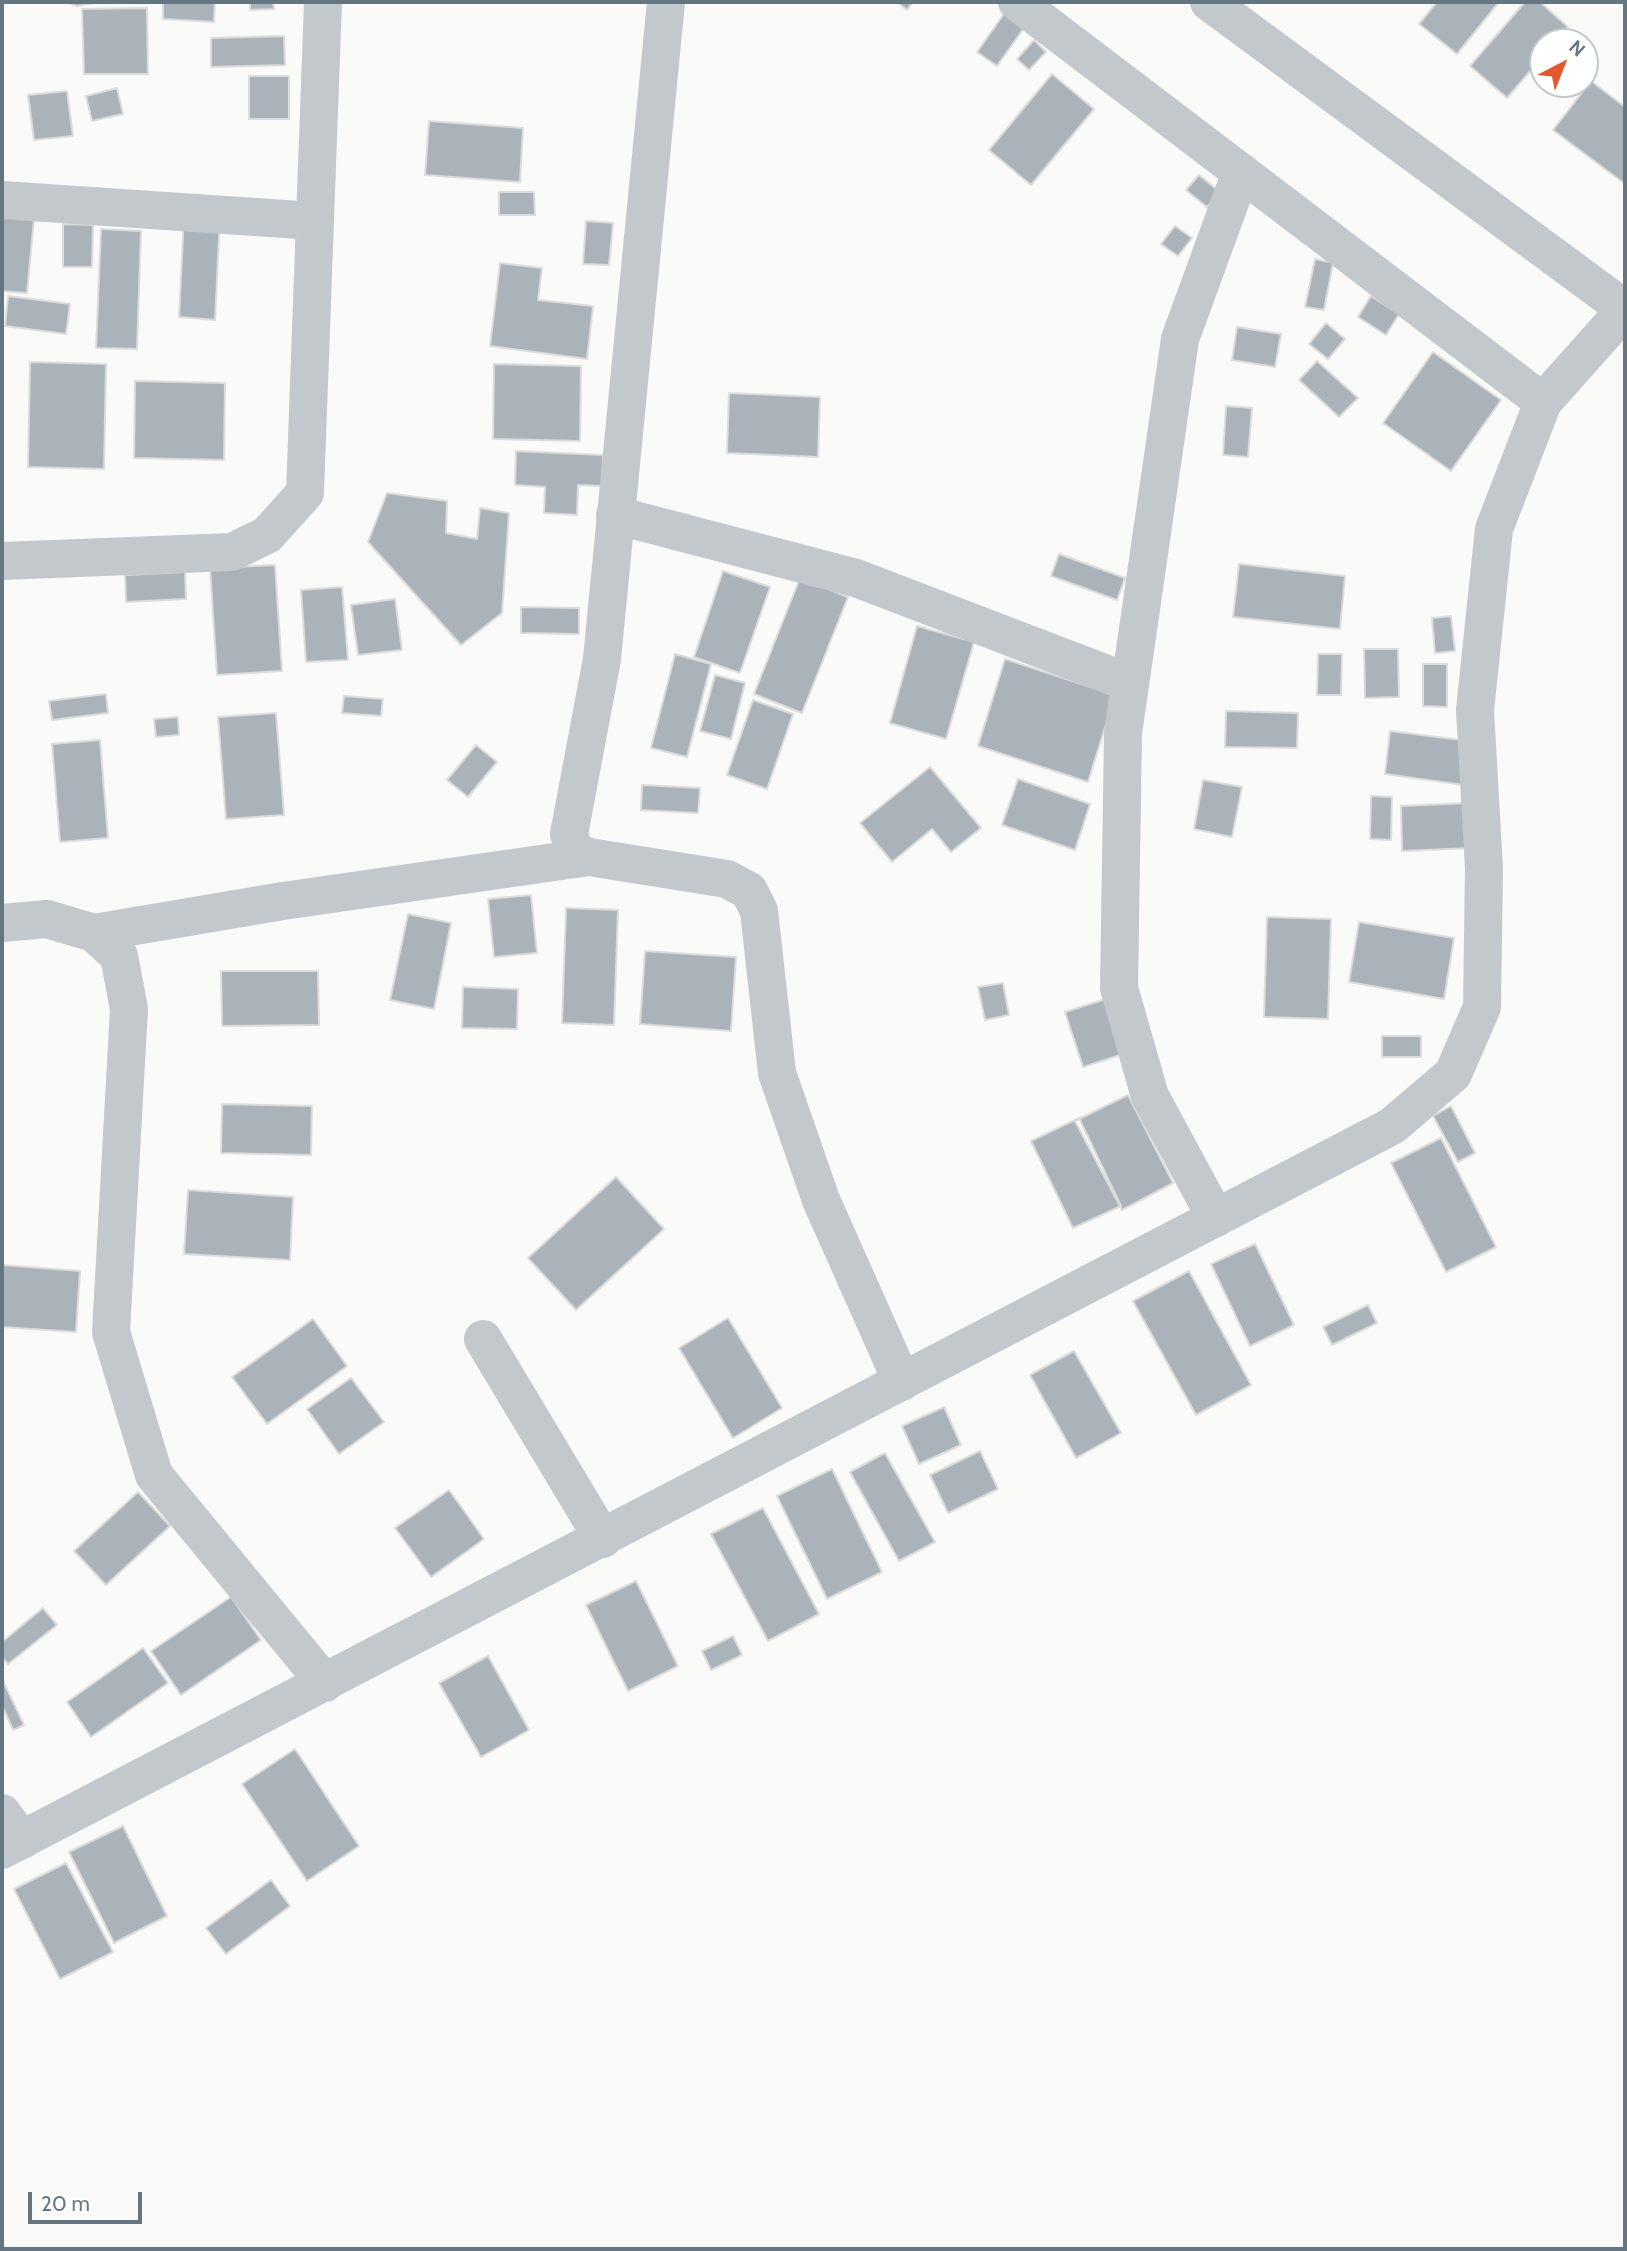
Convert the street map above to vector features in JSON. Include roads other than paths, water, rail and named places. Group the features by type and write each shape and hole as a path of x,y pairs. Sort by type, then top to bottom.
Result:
{"street":[{"path":"2,561 232,552 267,536 305,494 323,2"},
{"path":"666,2 602,659 569,834 575,852 589,858 727,879 749,891 759,911 777,1073 821,1200 902,1382"},
{"path":"1017,2 1543,402"},
{"path":"8,1834 325,1683 1392,1126 1453,1074 1482,1007 1484,868 1475,710 1494,529 1543,402 1625,310 1209,2"},
{"path":"1216,1218 1150,1096 1119,988 1124,733 1180,339 1241,172"},
{"path":"2,200 315,221"},
{"path":"615,515 856,578 1130,683"},
{"path":"94,933 283,901 589,858"},
{"path":"2,923 47,919 94,933 119,956 129,1009 111,1332 153,1475 325,1683"},
{"path":"483,1339 603,1539"}]}
